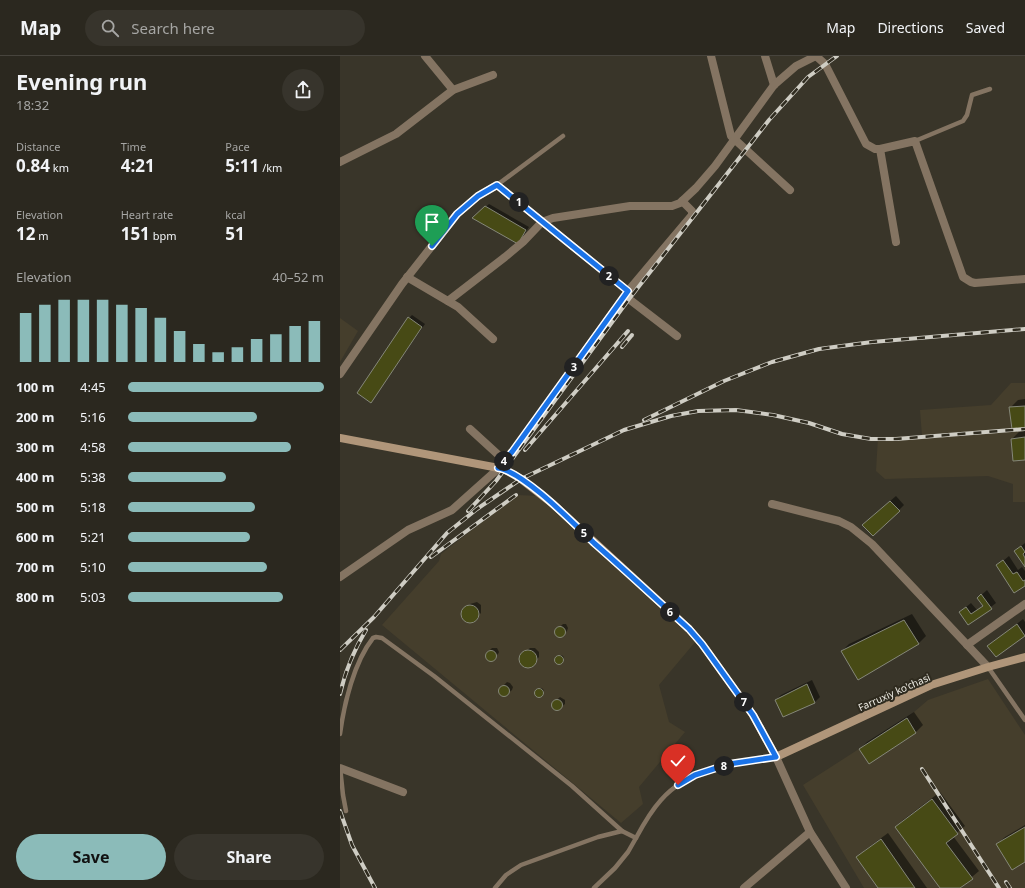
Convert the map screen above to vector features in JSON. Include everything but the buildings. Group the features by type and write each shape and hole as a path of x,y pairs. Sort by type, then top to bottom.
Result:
{"street":[{"path":"425,56 453,90"},
{"path":"710,56 729,131 735,140 790,190"},
{"path":"765,56 774,85"},
{"path":"448,301 523,242 542,222 552,218 630,206 672,206 682,200 696,188 715,166 774,85 796,66 816,56 825,64 866,144 875,149 880,149 915,141 963,277 975,283 1025,279"},
{"path":"340,162 396,134 453,90 493,74"},
{"path":"880,149 896,242"},
{"path":"340,374 407,277 457,214 478,196 497,185 677,336"},
{"path":"340,577 408,530 452,510 505,461 626,294 692,215 692,211 682,200"},
{"path":"407,277 458,307 493,338"},
{"path":"470,429 505,461"},
{"path":"340,438 504,469 521,479 553,504 689,629 702,644 753,715 776,757 810,832 846,888"},
{"path":"772,504 829,517 851,527 872,544 988,667"},
{"path":"967,645 1025,604"},
{"name":"Farruxiy ko'chasi","path":"776,757 931,685 1025,657"},
{"path":"340,768 403,792"},
{"path":"744,888 810,832"}],"lane":[{"path":"915,141 963,121 967,115 972,95 990,89"},
{"path":"497,185 563,136"},
{"path":"340,734 348,693 362,655 373,638 376,636 382,638 434,676 572,786 622,831 636,838"},
{"path":"988,667 1025,720"},
{"path":"594,888 615,868 628,852 647,818 662,799 678,785 695,775 729,764 776,757"},
{"path":"340,768 342,796 346,811"},
{"path":"495,888 506,875 521,865 598,837 622,831"}],"shaded area":[{"path":"340,318 358,331 340,362"},
{"path":"1011,383 1025,383 1025,502 1013,502 1013,484 988,476 885,479 876,471 878,437 922,436 920,410 991,405"},
{"path":"517,495 539,496 696,641 659,685 669,722 685,732 639,787 643,804 621,823 382,625 439,561 441,554"},
{"path":"988,679 1025,735 1025,888 864,888 803,785 907,718 928,700"}],"railway":[{"path":"468,511 496,481 629,299 769,120 808,77 837,56"},
{"path":"644,420 724,381 772,362 819,349 872,342 1025,329"},
{"path":"525,450 628,331"},
{"path":"622,347 632,335"},
{"path":"340,650 374,617 447,533 477,509 521,479 624,430 671,416 698,411 736,410 773,415 809,423 842,434 871,439 896,439 1025,429"},
{"path":"431,557 516,495"},
{"path":"340,694 350,661 366,630"},
{"path":"922,769 999,888"},
{"path":"340,811 352,845 375,888"},
{"path":"1006,882 1010,888"}],"route":[{"path":"432,246 457,214 478,196 497,185 628,291 512,452 498,468 504,469 521,479 553,504 689,629 702,644 753,715 776,757 729,764 695,775 678,785"}]}
